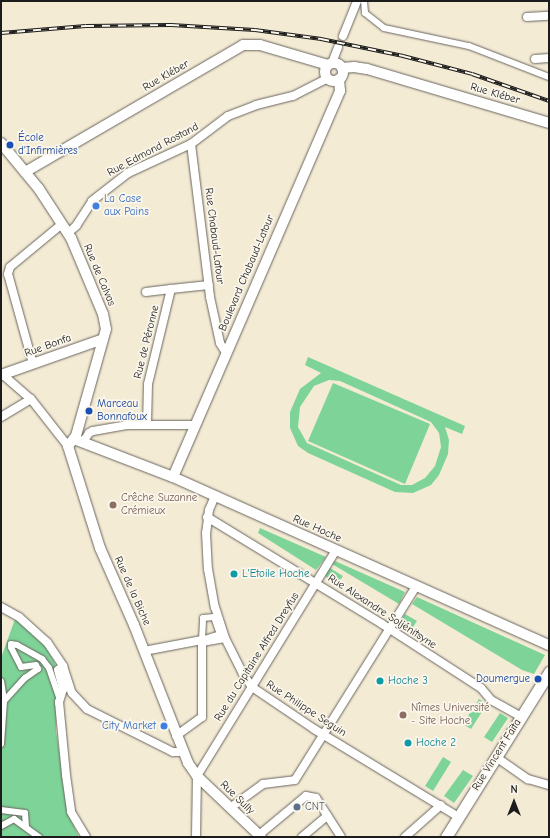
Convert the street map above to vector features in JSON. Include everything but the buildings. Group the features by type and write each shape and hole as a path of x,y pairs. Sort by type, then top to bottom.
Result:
{"main road":[{"name":"Rue Vincent Faïta","path":"446,837 549,672"}],"street":[{"path":"343,36 357,1"},
{"path":"364,1 365,13 384,28 469,46 549,77"},
{"path":"527,17 549,16"},
{"name":"Rue Kléber","path":"25,172 243,45 260,45 330,64 338,64 342,68 354,66 367,69 549,123"},
{"path":"338,47 325,72 328,78 339,79 343,74 342,68"},
{"path":"536,59 549,58"},
{"name":"Rue Edmond Rostand","path":"68,233 76,226 92,201 111,184 128,173 191,144 228,116 256,105 293,96 328,78"},
{"name":"Boulevard Chabaud-Latour","path":"173,477 340,91 339,79"},
{"name":"Rue de Calvas","path":"1,143 25,172 68,233 88,276 103,314 106,329 75,441"},
{"name":"Rue Chabaud-Latour","path":"191,144 209,285 220,343 226,354"},
{"path":"33,364 8,274 10,267 62,224"},
{"name":"Rue de Péronne","path":"146,292 209,285"},
{"name":"Rue de Péronne","path":"147,425 148,384 171,289"},
{"name":"Rue Bonfa","path":"2,375 103,339"},
{"name":"Rue de la Biche","path":"2,375 31,399 75,441 102,554 144,651 182,752 197,776"},
{"path":"1,417 31,399"},
{"path":"75,441 89,432 126,425 195,425"},
{"name":"Rue Hoche","path":"75,441 173,477 549,646"},
{"name":"Rue Philippe Seguin","path":"215,496 207,517 208,569 215,607 225,638 243,674 252,687 324,735 459,817"},
{"name":"Rue Alexandre Soljénitsyne","path":"207,517 316,583 481,688 492,700 522,717"},
{"name":"Rue du Capitaine Alfred Dreyfus","path":"197,776 336,550"},
{"path":"230,808 263,784 295,780 390,630 416,586"},
{"path":"1,607 19,617 47,642 63,666 72,693 87,709 173,752 182,752"},
{"path":"144,651 225,638"},
{"path":"176,736 202,717 202,641"},
{"path":"4,701 25,678 38,669 36,665 21,667 12,650 11,644 14,644 42,658 49,668 59,697 60,731 71,812 86,837"},
{"path":"59,697 63,689 58,670 63,666"},
{"path":"1,681 4,701 1,744"},
{"path":"496,757 528,779 549,785"},
{"path":"196,837 197,776"},
{"name":"Rue Sully","path":"197,776 260,836"},
{"path":"260,836 306,796 316,798 341,837"},
{"path":"405,837 441,806"},
{"path":"1,810 25,813 26,827"},
{"path":"302,837 327,816"},
{"path":"1,826 14,819 39,837"}],"green space":[{"path":"308,357 465,426 462,434 445,427 449,440 448,454 439,475 431,485 413,493 395,492 308,453 298,446 290,428 290,412 300,389 321,373 305,365","holes":["329,380 340,381 431,422 439,433 441,447 435,466 425,478 412,485 401,485 307,443 298,427 300,407 314,386"]},
{"path":"333,383 430,424 405,484 308,441"},
{"path":"260,528 326,557 316,570 258,533"},
{"path":"335,561 405,592 399,604 332,564"},
{"path":"330,568 343,576 337,585 325,576"},
{"path":"417,597 545,655 534,674 522,670 412,604"},
{"path":"405,614 417,621 411,630 400,622"},
{"path":"15,619 42,641 55,663 60,690 56,692 56,731 69,816 79,837 1,837 1,658"},
{"path":"479,699 487,704 471,729 463,724"},
{"path":"500,713 508,718 492,742 484,737"},
{"path":"443,757 451,762 433,791 425,786"},
{"path":"463,770 473,776 454,803 444,796"}],"tunnel":[{"path":"338,47 343,36"}],"railway":[{"path":"1,33 86,26 171,25 255,30 321,39 403,56 472,74 549,101"}],"place":[{"name":"École d'Infirmières","path":"10,145"},
{"name":"La Case aux Pains","path":"96,206"},
{"name":"Marceau Bonnafoux","path":"89,411"},
{"name":"Crêche Suzanne Crémieux","path":"113,505"},
{"name":"L'Etoile Hoche","path":"234,574"},
{"name":"Doumergue","path":"538,679"},
{"name":"Hoche 3","path":"380,681"},
{"name":"Nîmes Université - Site Hoche","path":"403,715"},
{"name":"City Market","path":"164,726"},
{"name":"Hoche 2","path":"408,743"},
{"name":"CNT","path":"297,807"}]}
